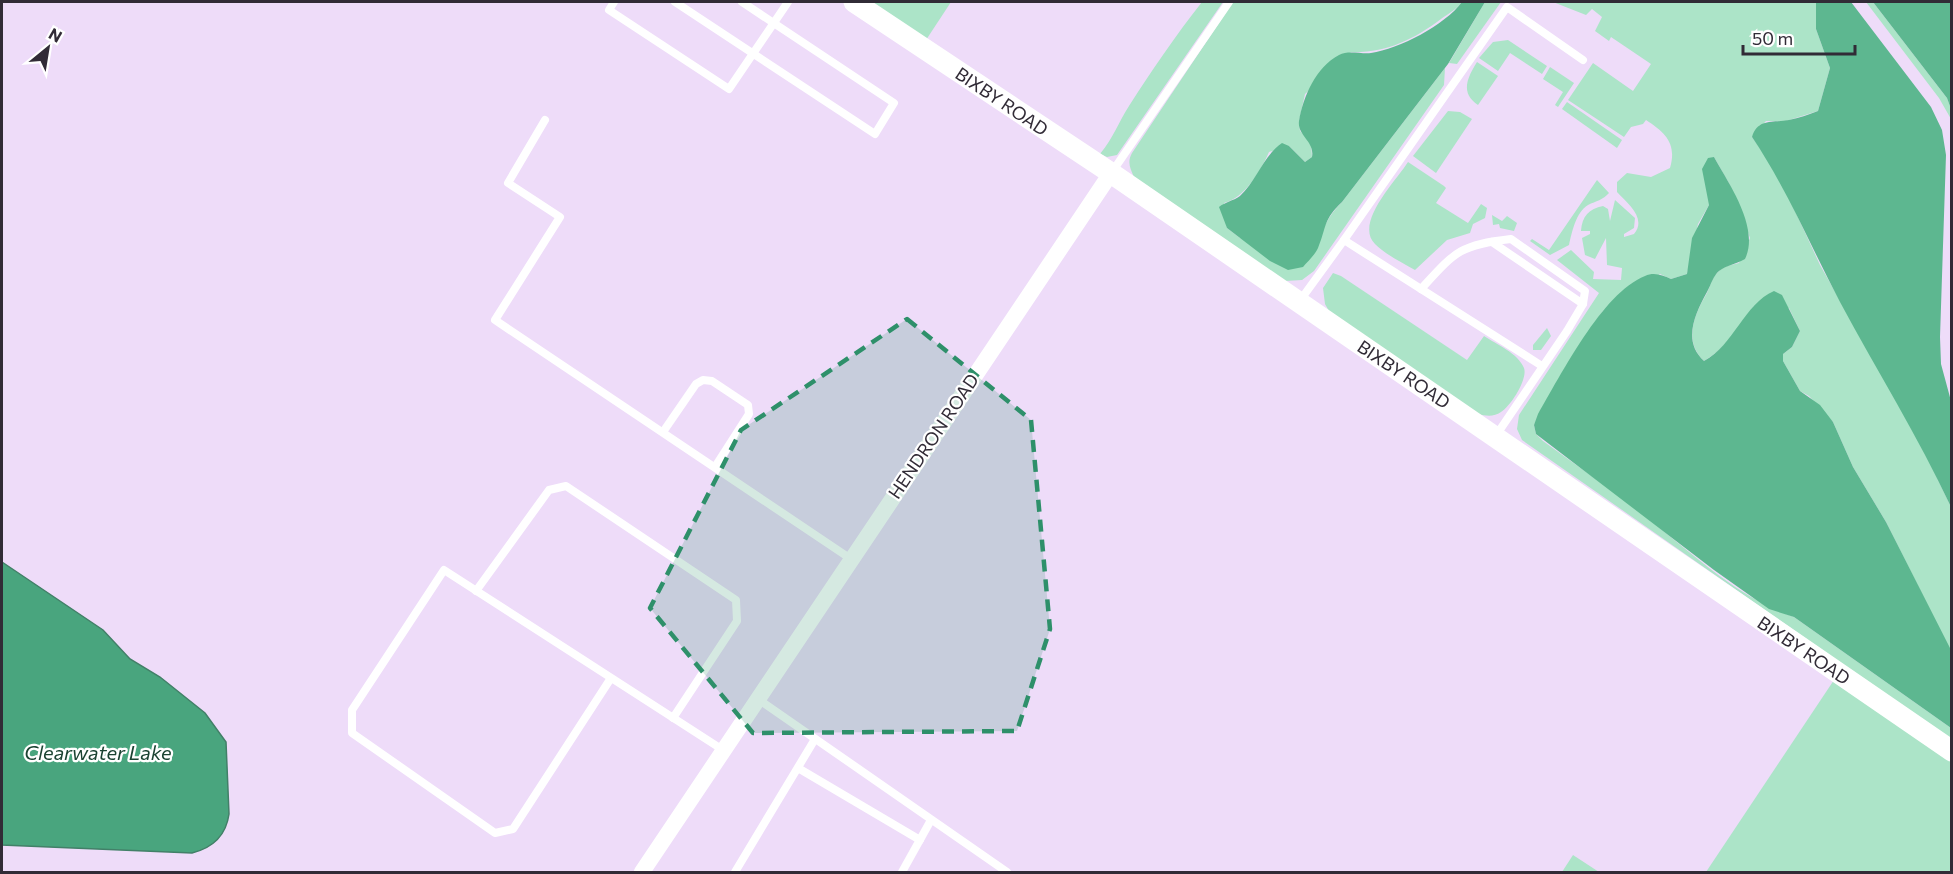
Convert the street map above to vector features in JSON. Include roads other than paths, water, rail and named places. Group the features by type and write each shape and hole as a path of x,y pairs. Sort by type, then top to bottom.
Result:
{"street":[{"name":"BIXBY ROAD","path":"854,2 1111,173 1952,751"},
{"name":"HENDRON ROAD","path":"642,873 1111,173"}],"lane":[{"path":"614,2 609,10 729,89 788,2"},
{"path":"675,2 874,134 894,103 742,2"},
{"name":"HENDRON ROAD","path":"1111,173 1229,2"},
{"path":"1299,302 1509,4 1583,60"},
{"path":"545,120 508,183 560,217 495,320 851,559"},
{"path":"1344,240 1542,366"},
{"path":"1421,289 1454,254 1476,243 1511,240 1585,291 1583,304 1496,437"},
{"path":"663,432 696,384 703,380 712,381 748,405 749,414 715,467"},
{"path":"476,591 549,490 566,486 736,600 737,621 673,718"},
{"path":"611,678 513,829 495,833 352,733 352,710 444,570 723,750"},
{"path":"758,699 1006,873"},
{"path":"735,873 815,739"},
{"path":"798,768 920,840"},
{"path":"902,873 931,820"}],"water":[{"name":"Clearwater Lake","path":"2,562 103,630 130,659 160,677 205,713 226,742 229,814 225,829 212,844 192,853 2,845"}]}
